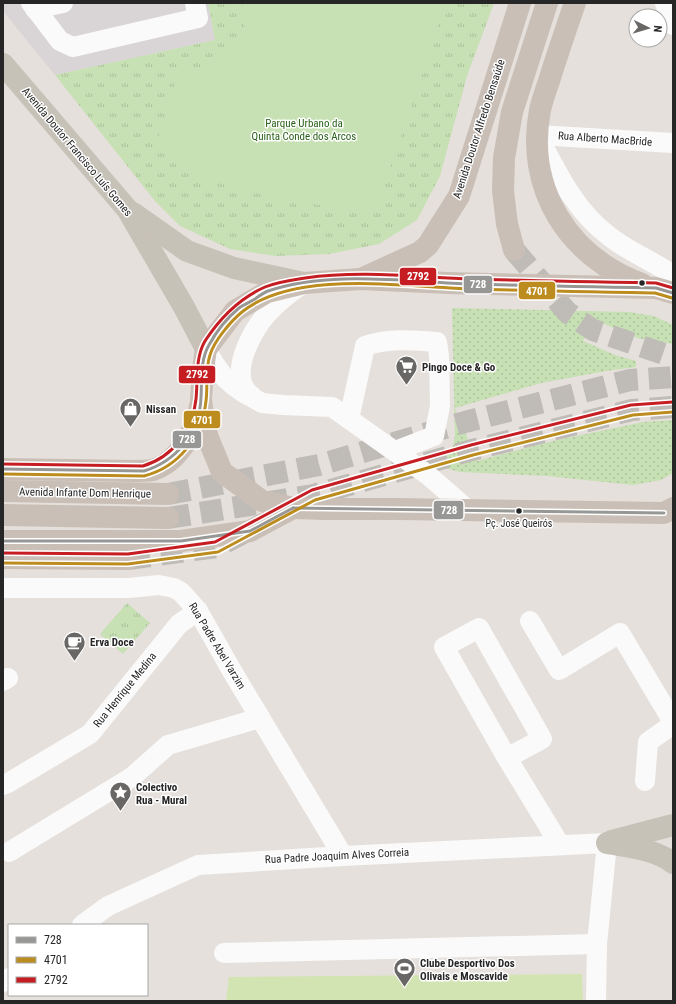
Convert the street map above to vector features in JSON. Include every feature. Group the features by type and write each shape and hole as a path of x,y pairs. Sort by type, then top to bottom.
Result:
{"highway":[{"name":"Avenida Doutor Alfredo Bensaúde","path":"360,279 420,252 428,245 459,196 520,3"},
{"path":"514,250 507,224 503,191 504,158 512,112 547,3"},
{"path":"575,3 540,109 537,135 539,162 546,192 560,221 592,257 628,279 668,286"},
{"path":"3,469 134,472 154,469 173,458 191,433 196,423 201,399 202,369 206,348 235,311 267,292 304,283 360,279 447,283 668,286"},
{"path":"201,399 204,424 208,438 222,472 262,502 293,508 468,510 670,515"},
{"name":"Avenida Infante Dom Henrique","path":"3,491 168,494"},
{"path":"3,541 181,541 250,531 293,508"},
{"path":"3,515 168,518"},
{"path":"3,558 128,559"}],"main road":[{"name":"Avenida Doutor Francisco Luís Gomes","path":"3,64 127,208 206,348"},
{"path":"127,208 187,251 234,268 304,283"},
{"path":"607,843 673,825"},
{"path":"607,843 652,852 667,858 673,863"}],"street":[{"path":"33,6 63,3"},
{"path":"33,6 60,41 73,47 198,18 195,3"},
{"path":"665,3 673,25"},
{"name":"Rua Alberto MacBride","path":"537,135 673,143"},
{"path":"262,403 247,393 243,385 241,363 245,350 250,338 266,315 291,291 304,283"},
{"path":"349,419 364,346 377,342 408,339 437,342 439,356 440,406 434,436 395,451"},
{"path":"206,348 224,377 234,386 262,403 332,407 428,475 468,510"},
{"name":"Rua Padre Abel Varzim","path":"3,588 129,588 167,585 181,592 198,611 343,856"},
{"name":"Rua Henrique Medina","path":"3,785 90,734 179,624 198,611"},
{"path":"530,621 559,670 620,633 673,723 648,742 645,781"},
{"path":"507,758 542,739 479,628 444,647 507,758 560,845"},
{"path":"9,852 132,777 168,745 260,718"},
{"path":"596,1001 598,944 607,843"},
{"name":"Rua Padre Joaquim Alves Correia","path":"83,924 108,906 198,865 607,843"},
{"path":"224,953 598,944"}],"shaded area":[{"path":"3,3 208,3 215,40 55,75 3,11"}],"green space":[{"name":"Parque Urbano da Quinta Conde dos Arcos","path":"208,3 494,3 467,76 440,176 417,220 379,244 329,254 276,256 230,249 180,226 155,201 55,75 215,40"},
{"path":"242,3 446,3 375,213 318,205 250,192 199,177 158,138 182,63 202,70 246,40"},
{"path":"452,308 629,312 654,316 673,325 673,344 637,338 595,320 583,341 615,355 636,361 636,367 541,383 455,408 477,461 553,441 643,422 673,420 673,473 661,480 633,485 547,476 460,472 433,465 453,446 455,435"},
{"path":"127,603 150,623 123,654 100,634"},
{"name":"Clube Desportivo Dos Olivais e Moscavide","path":"582,974 583,1001 226,1001 229,977"}],"tunnel":[{"path":"514,250 567,312 593,330 673,357"},
{"path":"168,494 319,465 465,422 630,380 673,377"},
{"path":"168,518 313,495 472,450 632,410 673,407"},
{"path":"128,559 217,547 245,532"}],"transit line":[{"name":"2792","path":"3,464 143,466 164,456 180,441 191,421 196,399 198,362 205,341 217,324 239,303 265,287 274,284 326,276 367,274 494,280 656,283 673,288"},
{"name":"728","path":"3,469 144,471 167,460 184,443 196,422 200,410 204,357 218,330 230,316 241,307 266,292 292,285 316,281 368,279 471,284 656,288 673,293"},
{"name":"4701","path":"3,474 144,476 157,472 168,466 187,449 200,427 206,401 208,361 219,338 228,326 242,312 264,299 291,290 321,285 384,284 471,289 655,293 672,298"},
{"name":"2792","path":"3,553 128,554 215,542 312,490 471,445 631,405 673,402"},
{"name":"4701","path":"3,563 128,564 218,552 315,500 473,455 633,415 673,412"},
{"name":"728","path":"293,508 664,513"},
{"name":"728","path":"3,541 181,541 250,531 293,508"}],"place":[{"name":"Pingo Doce & Go","path":"407,386"},
{"name":"Nissan","path":"130,428"},
{"name":"Pç. José Queirós","path":"519,511"},
{"name":"Erva Doce","path":"75,662"},
{"name":"Colectivo Rua - Mural","path":"121,812"},
{"name":"Clube Desportivo Dos Olivais e Moscavide","path":"405,988"}]}
